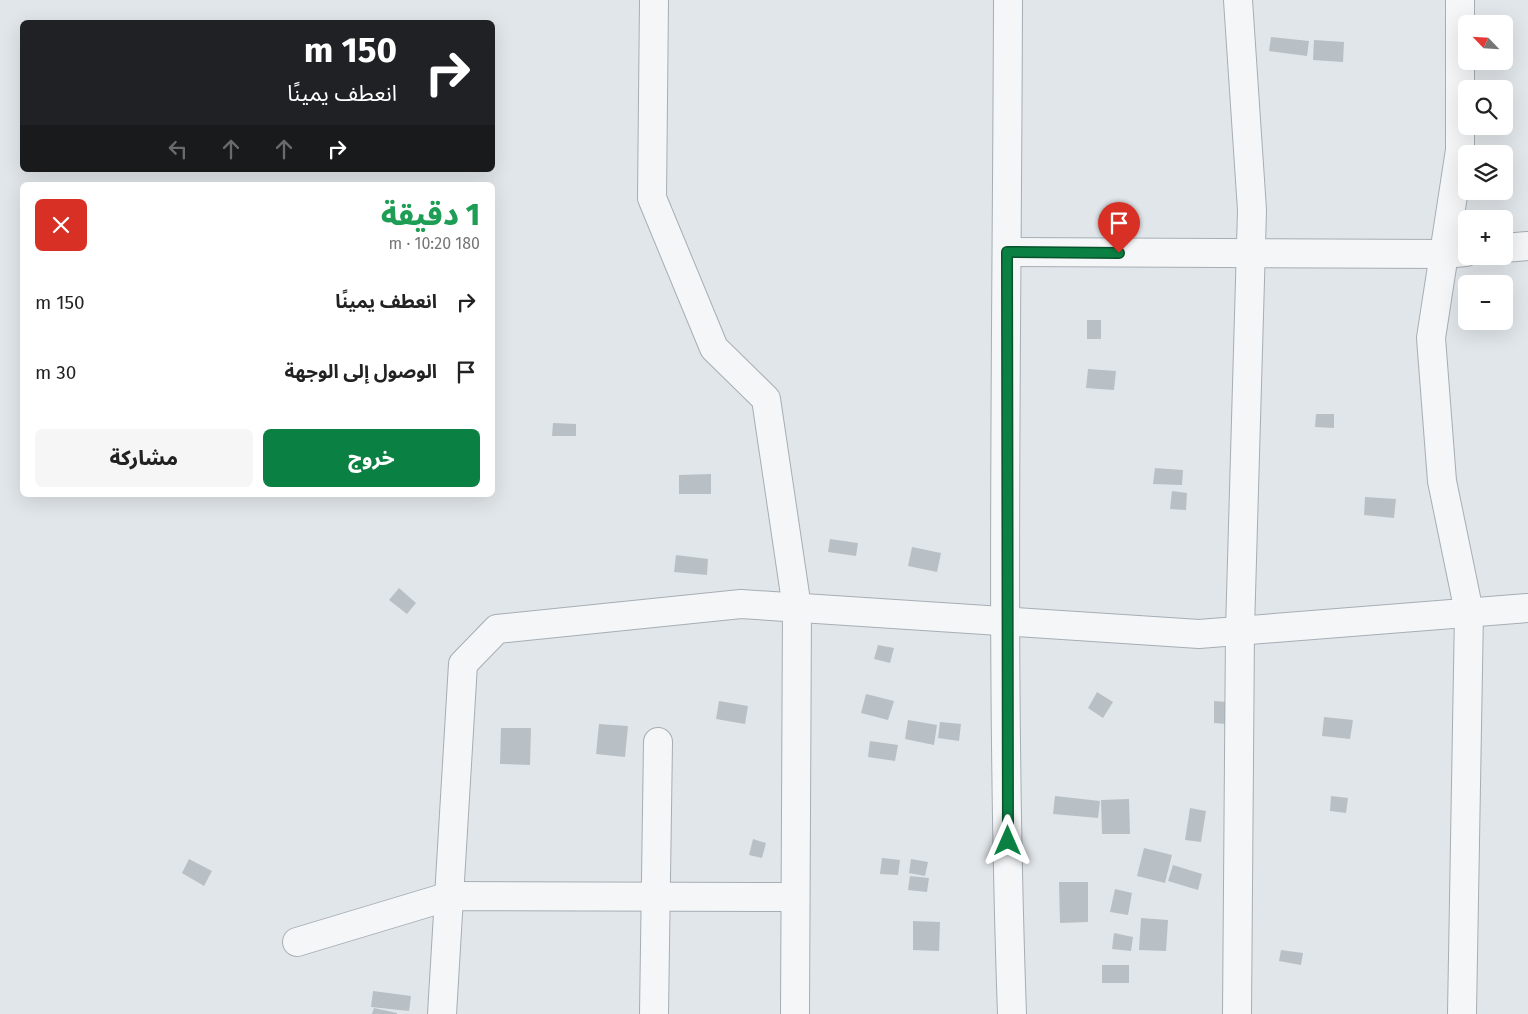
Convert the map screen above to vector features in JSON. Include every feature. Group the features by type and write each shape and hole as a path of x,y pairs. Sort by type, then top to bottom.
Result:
{"street":[{"path":"654,0 652,198 714,348 766,399 797,608 795,1014"},
{"path":"1008,0 1006,622 1008,900 1012,1014"},
{"path":"1237,1014 1240,630 1252,210 1238,0"},
{"path":"1460,0 1460,150 1455,253 1431,338 1442,481 1469,612 1462,1014"},
{"path":"1513,247 1528,246"},
{"path":"1007,252 1455,253"},
{"path":"442,1014 463,664 497,629 741,604 1199,634 1528,608"},
{"path":"658,742 654,1014 665,1014"},
{"path":"297,942 450,896 656,895 795,897"}],"building":[{"path":"1271,37 1309,41 1307,56 1269,51"},
{"path":"1314,40 1344,42 1343,62 1313,60"},
{"path":"1087,320 1101,320 1101,339 1087,339"},
{"path":"1088,369 1116,371 1114,390 1086,388"},
{"path":"1316,414 1334,414 1334,428 1315,427"},
{"path":"553,423 576,424 576,436 552,436"},
{"path":"1155,468 1183,470 1182,485 1153,484"},
{"path":"711,474 711,494 679,494 679,475"},
{"path":"1172,491 1187,493 1186,510 1170,509"},
{"path":"1365,497 1396,499 1394,518 1364,515"},
{"path":"830,539 858,543 856,556 828,552"},
{"path":"912,547 941,553 937,572 908,566"},
{"path":"676,555 708,559 707,575 674,572"},
{"path":"399,588 416,603 407,614 389,600"},
{"path":"878,645 894,648 890,663 874,659"},
{"path":"1097,692 1113,702 1103,718 1088,708"},
{"path":"866,694 894,701 888,720 861,713"},
{"path":"719,701 748,706 745,724 716,719"},
{"path":"1214,701 1228,702 1227,724 1214,723"},
{"path":"1324,717 1353,720 1350,739 1322,736"},
{"path":"908,720 937,725 934,745 905,739"},
{"path":"940,722 961,724 959,741 938,738"},
{"path":"599,724 628,726 625,757 596,754"},
{"path":"501,728 531,728 530,765 500,764"},
{"path":"870,741 898,745 895,761 868,757"},
{"path":"1055,796 1100,801 1098,818 1053,814"},
{"path":"1331,796 1348,798 1346,813 1330,811"},
{"path":"1129,799 1130,834 1102,834 1101,800"},
{"path":"1190,808 1206,811 1201,842 1185,840"},
{"path":"753,839 766,843 762,858 749,855"},
{"path":"1144,848 1172,855 1165,883 1137,876"},
{"path":"882,858 900,860 898,875 880,874"},
{"path":"189,859 212,871 204,886 182,873"},
{"path":"911,859 928,862 925,876 909,873"},
{"path":"1173,865 1202,874 1198,890 1168,881"},
{"path":"910,876 929,878 927,892 908,890"},
{"path":"1059,882 1088,882 1088,922 1060,923"},
{"path":"1115,889 1132,893 1128,915 1110,912"},
{"path":"1141,918 1168,920 1166,951 1139,950"},
{"path":"913,921 940,922 939,951 913,950"},
{"path":"1114,933 1133,937 1131,951 1112,949"},
{"path":"1281,950 1303,953 1301,965 1279,961"},
{"path":"1102,965 1129,965 1129,983 1102,983"},
{"path":"373,991 411,996 409,1011 371,1007"},
{"path":"374,1008 397,1013 397,1014 372,1014"}],"route":[{"path":"1008,841 1007,252 1119,253"}]}
